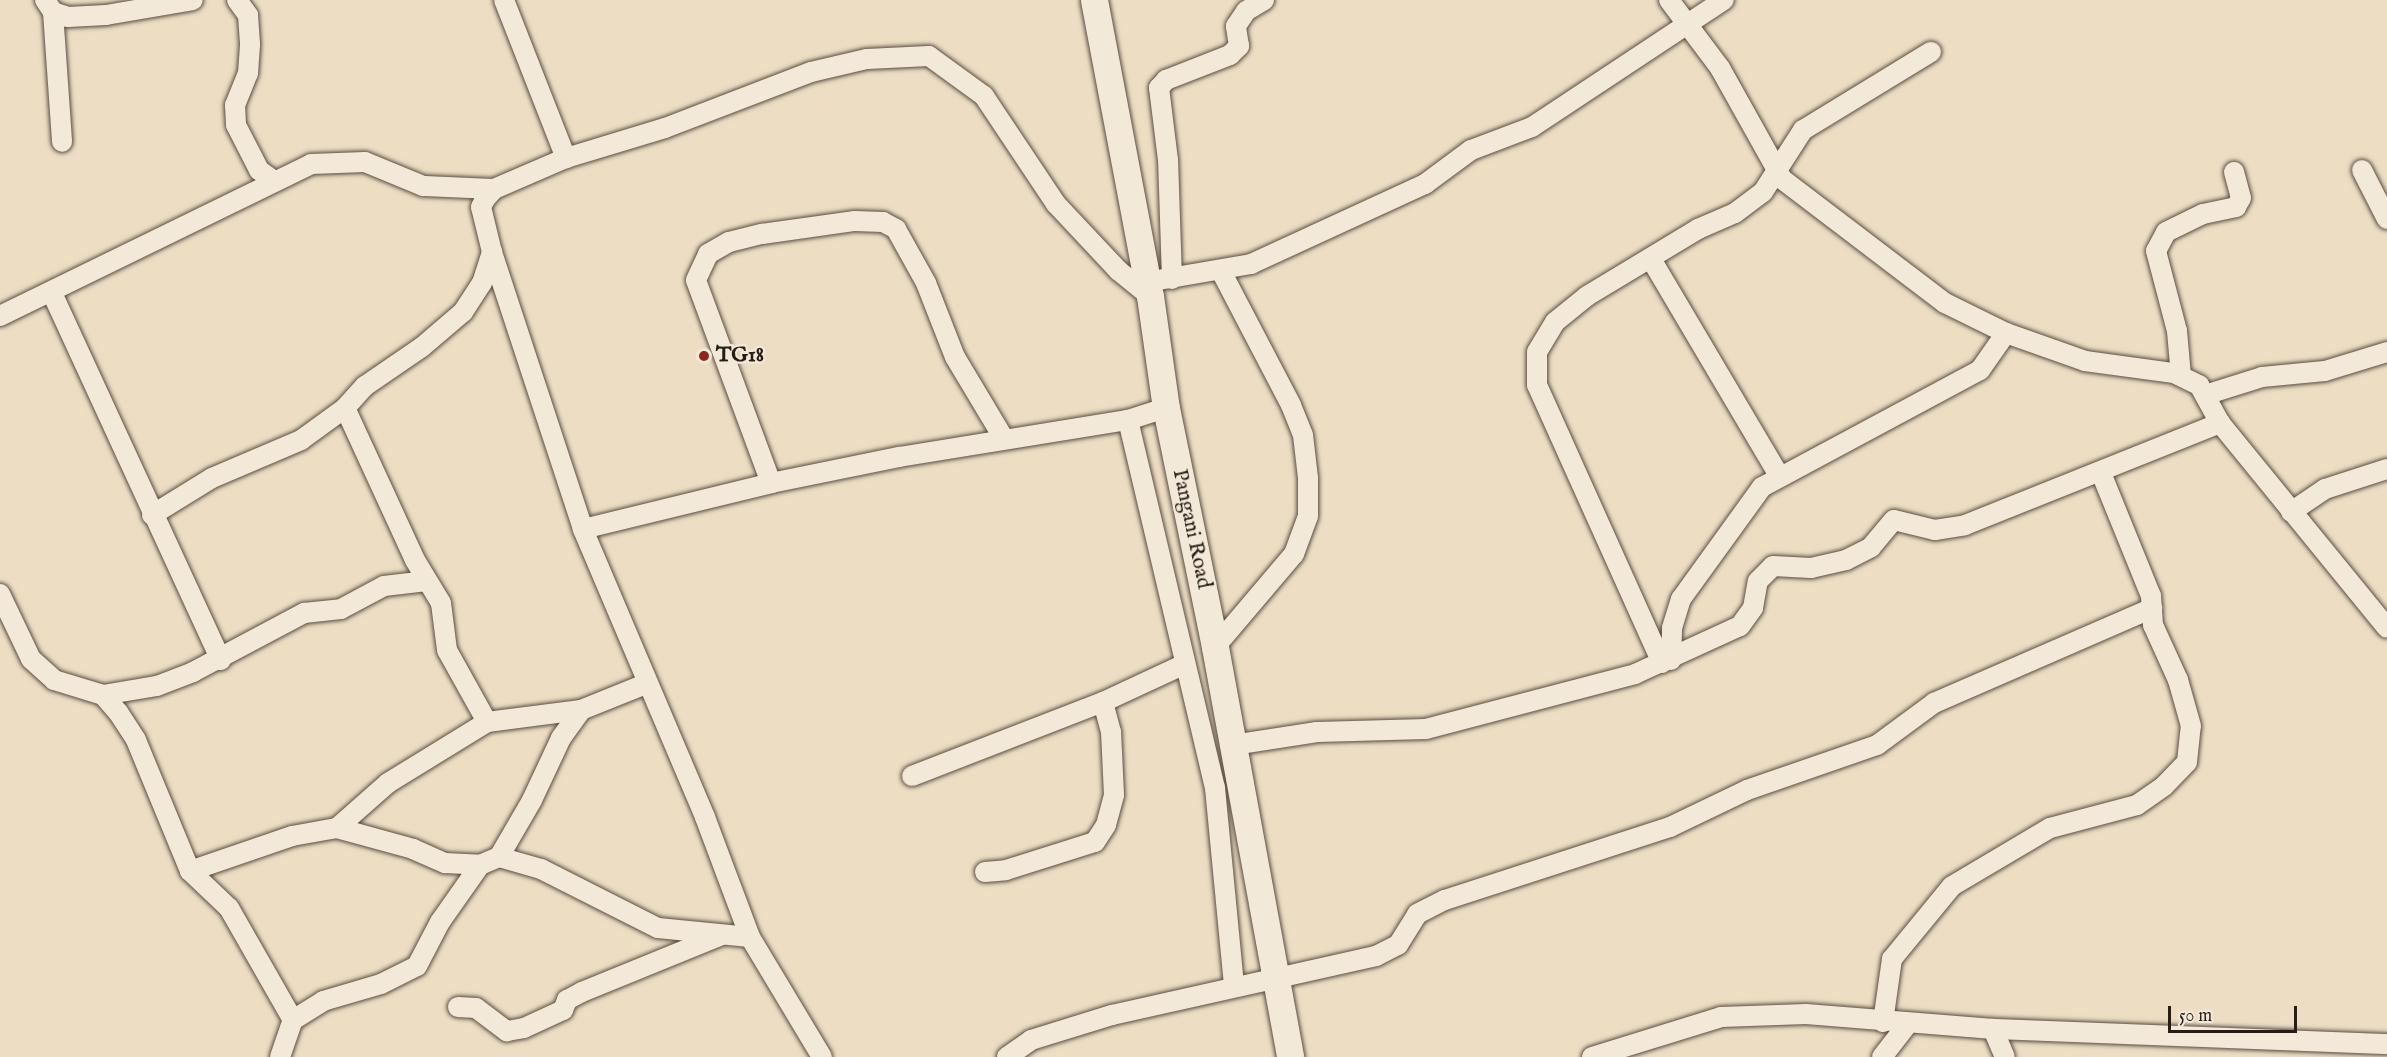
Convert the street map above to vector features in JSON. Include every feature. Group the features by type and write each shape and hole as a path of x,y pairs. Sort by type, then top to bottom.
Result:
{"main road":[{"name":"Pangani Road","path":"1094,0 1156,286 1166,408 1215,647 1290,1057"}],"street":[{"path":"49,6 68,17 106,15 193,0"},
{"path":"237,0 248,15 250,45 248,74 235,105 236,125 259,170 274,181"},
{"path":"504,0 566,158"},
{"path":"1156,286 1168,160 1160,88 1166,80 1230,55 1239,46 1236,26 1246,11 1264,0"},
{"path":"1669,0 1720,68 1782,179 1945,303 2006,333 2085,361 2181,376 2199,385 2220,423 2291,512 2385,622"},
{"path":"0,316 223,211 274,181 311,164 364,162 423,186 494,189 566,158 665,128 811,72 867,59 928,56 984,96 1056,204 1119,271 1156,286 1251,264 1425,184 1471,150 1532,127 1724,0"},
{"path":"49,6 62,142"},
{"path":"1667,662 1537,386 1537,352 1555,322 1587,296 1744,206 1763,192 1776,168 1803,130 1931,52"},
{"path":"2362,170 2387,219"},
{"path":"2181,376 2177,331 2156,251 2166,232 2203,214 2236,207 2241,198 2234,172"},
{"path":"494,189 482,207 492,252 583,529 705,817 750,937 822,1057"},
{"path":"771,483 696,280 708,254 729,242 762,234 855,221 883,222 896,229 926,283 955,357 1004,439"},
{"path":"152,515 212,477 301,440 345,408 364,386 422,347 463,312 482,283 492,252"},
{"path":"1651,259 1780,477"},
{"path":"1215,647 1294,554 1308,516 1303,435 1221,271"},
{"path":"52,293 152,515 221,660"},
{"path":"1667,662 1672,628 1681,599 1762,487 1980,370 2006,333"},
{"path":"2205,395 2262,377 2325,371 2387,352"},
{"path":"345,408 427,580 441,603 447,650 487,722"},
{"path":"583,529 771,483 1004,439 1128,420 1166,408"},
{"path":"1128,420 1215,788 1234,987"},
{"path":"1233,745 1317,732 1426,729 1667,662 1740,626 1753,608 1758,581 1773,566 1811,568 1846,560 1871,547 1894,520 1935,530 1965,525 2101,473 2220,423"},
{"path":"2291,512 2325,489 2387,469"},
{"path":"1883,1022 1892,959 1952,886 2050,828 2137,805 2164,786 2187,762 2191,726 2178,680 2153,625 2151,596 2101,473"},
{"path":"0,594 31,659 54,680 103,695 157,686 221,660 304,613 340,609 384,586 427,580"},
{"path":"1007,1057 1031,1040 1155,1004 1376,956 1398,945 1418,914 1445,900 1670,827 1747,790 1877,745 1934,703 2152,608"},
{"path":"912,776 1102,702 1185,664"},
{"path":"337,828 388,783 487,722 581,710 648,684"},
{"path":"103,695 136,740 190,871 229,908 293,1020"},
{"path":"985,872 1006,870 1095,842 1106,825 1114,795 1111,732 1102,702"},
{"path":"190,871 292,836 337,828 413,849 445,863 480,865 499,857 532,800 561,738 581,710"},
{"path":"499,857 541,869 658,928 750,937"},
{"path":"280,1057 293,1020 323,1001 381,984 417,966 440,922 480,865"},
{"path":"458,1007 476,1008 507,1031 524,1028 563,1010 567,1000 582,992 727,933"},
{"path":"1592,1057 1721,1017 1806,1014 1907,1025 2136,1032 2363,1051 2387,1044"},
{"path":"1882,1057 1907,1025"},
{"path":"1994,1029 2005,1057"}],"place":[{"name":"TG18","path":"704,356"}]}
